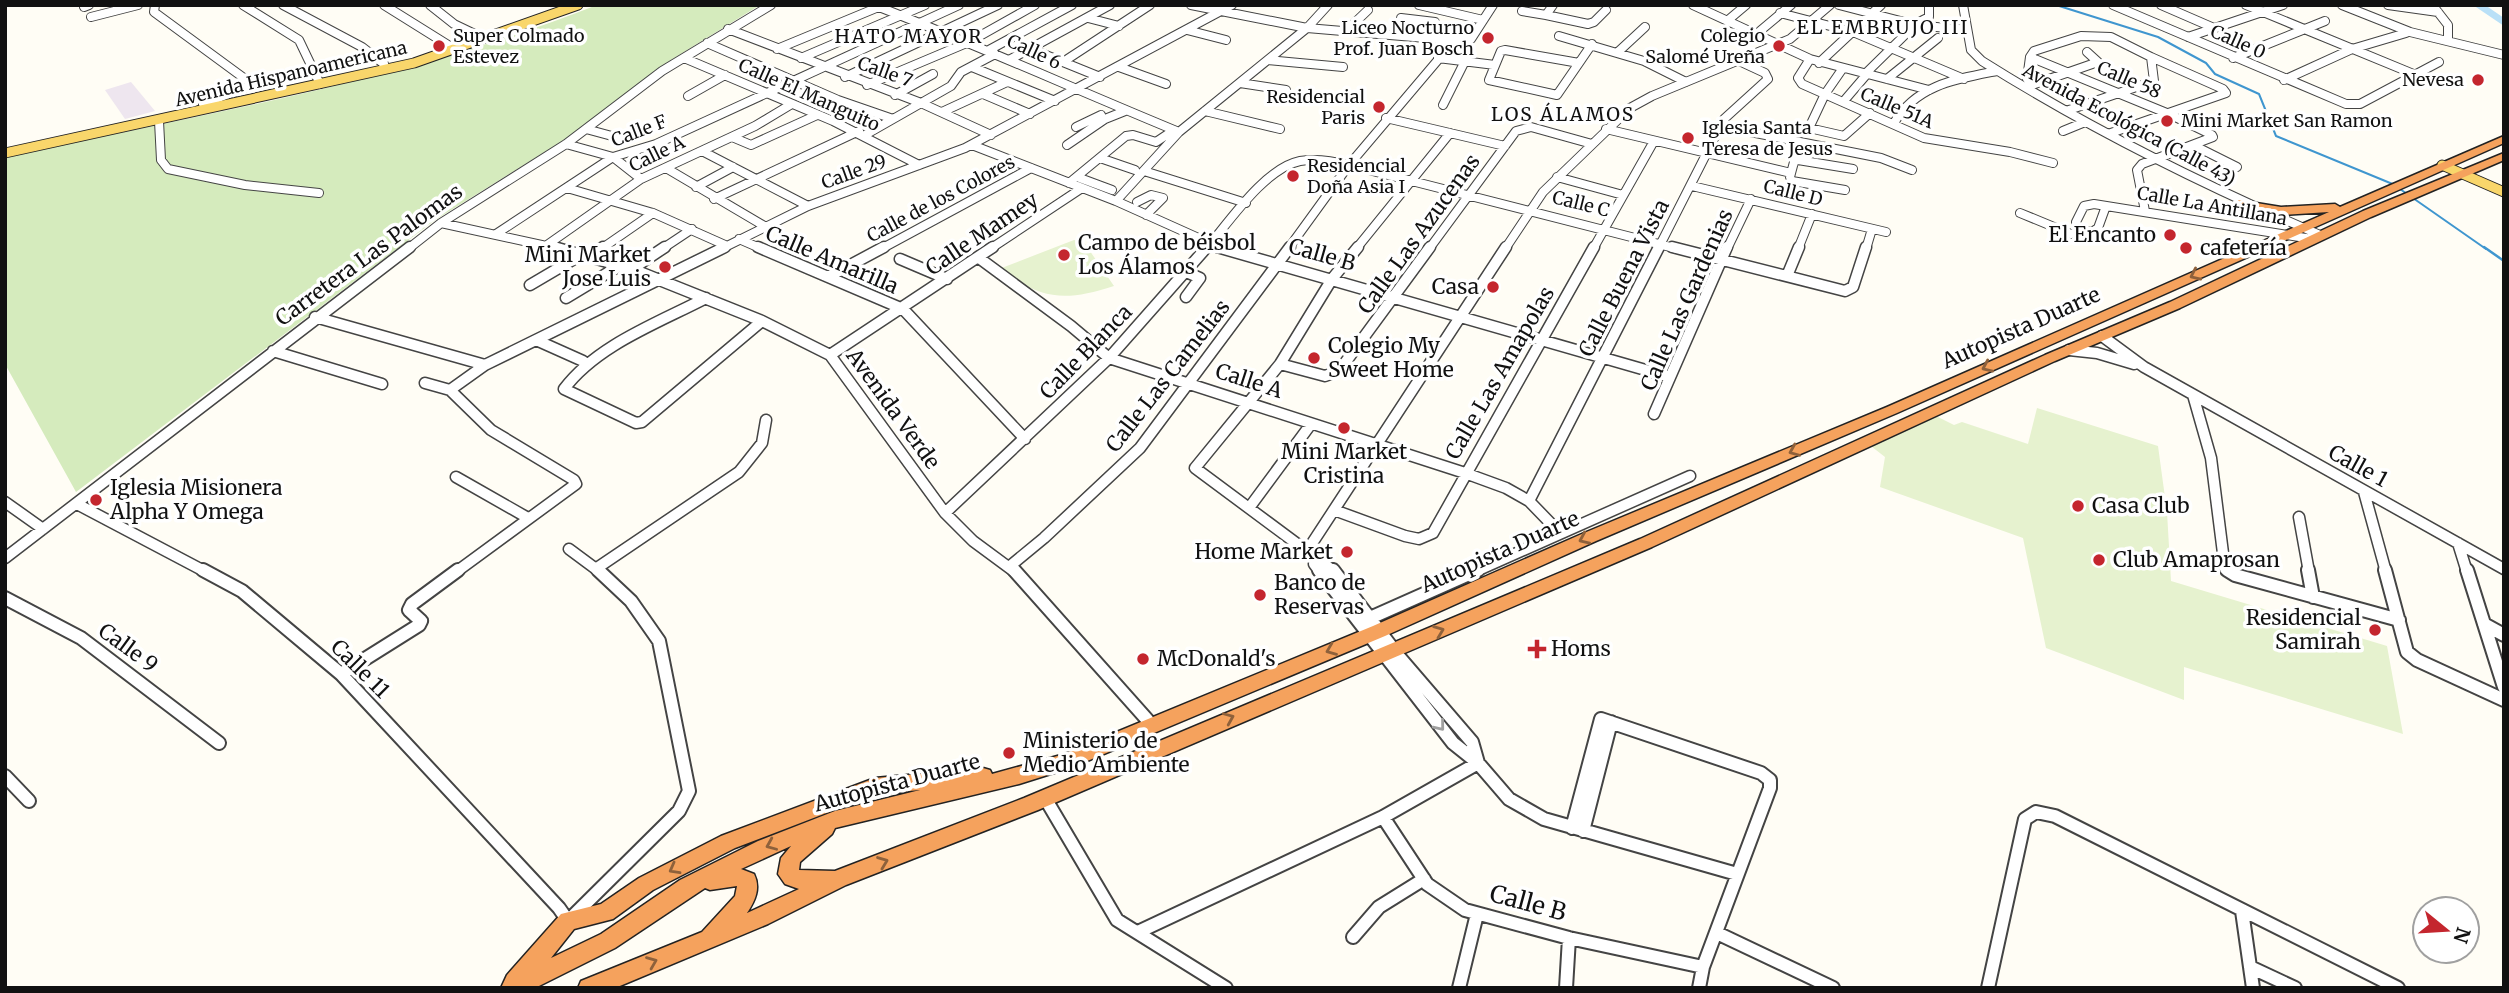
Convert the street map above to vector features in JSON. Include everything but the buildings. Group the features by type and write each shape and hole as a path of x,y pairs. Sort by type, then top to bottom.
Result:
{"highway":[{"name":"Autopista Duarte","path":"594,987 761,917 839,879 1045,798 1646,543 2069,350 2175,305 2312,234 2392,197 2404,183 2504,139"},
{"name":"Autopista Duarte","path":"510,988 608,941 687,887 765,847 835,820 909,799 1019,776 1066,761 1372,628 1892,410 2279,237 2312,234 2358,204 2422,191 2504,156"},
{"path":"2242,204 2274,211 2301,212 2358,204"},
{"path":"2270,214 2278,226 2279,237"},
{"path":"1892,410 1915,421 1916,407 1958,386 1958,380"},
{"path":"510,988 568,921 606,912 668,872 728,842 875,786 961,777 1019,776"},
{"path":"835,820 791,858 788,870 794,879 839,879"},
{"path":"687,887 733,876 747,880 749,889 743,902 704,940"}],"main road":[{"name":"Avenida Hispanoamericana","path":"5,153 203,104 320,81 453,48 561,5"},
{"name":"Avenida Hispanoamericana","path":"5,146 159,121 453,48 578,5"},
{"path":"2442,165 2504,192"}],"street":[{"path":"91,17 138,5"},
{"path":"155,5 154,12 252,84"},
{"path":"243,5 299,40 320,81"},
{"path":"283,5 362,47 384,64"},
{"path":"384,5 453,48"},
{"path":"430,5 454,23 480,36"},
{"name":"Carretera Las Palomas","path":"5,558 78,504 315,317 441,223 566,144 684,58 771,5"},
{"path":"801,58 925,5"},
{"name":"Calle F","path":"496,234 613,157 656,144 959,5"},
{"path":"845,76 998,5"},
{"path":"867,85 969,42 1035,5"},
{"path":"1009,60 1110,5"},
{"path":"1063,62 1150,5"},
{"path":"1191,5 1307,28 1454,41"},
{"name":"Calle 29","path":"450,390 485,365 808,206 972,145 1232,5"},
{"path":"1116,201 1139,171 1179,132 1307,28 1328,5"},
{"path":"1419,5 1483,20"},
{"name":"Calle Las Camelias","path":"1010,566 1044,538 1140,448 1190,384 1349,164 1454,41 1471,38 1493,5"},
{"path":"1546,15 1553,5"},
{"path":"1693,5 1819,63 1929,90"},
{"path":"1727,21 1746,5"},
{"path":"1760,31 1791,5"},
{"path":"1311,554 1334,510 1459,316 1529,211 1557,177 1606,129 1641,101 1798,35 1830,5"},
{"path":"1839,5 1916,25 1968,30"},
{"path":"1819,63 1881,5"},
{"path":"1843,102 1892,48 1916,25 1929,17 1929,5"},
{"name":"Avenida Ecológica (Calle 43)","path":"1963,5 1973,54 1997,71 2029,86 2066,111 2154,159 2242,204 2312,234"},
{"name":"Calle 0","path":"2113,5 2284,80 2352,105 2360,104 2416,75"},
{"path":"2165,7 2180,5"},
{"path":"2246,5 2416,75 2439,62"},
{"path":"2188,37 2283,5"},
{"path":"2342,5 2410,32 2504,53"},
{"path":"2388,5 2438,12"},
{"path":"2432,5 2448,25 2448,38"},
{"path":"777,49 878,6"},
{"name":"Calle 6","path":"878,6 1179,132"},
{"path":"714,199 893,119 954,84 959,74 1069,6 1090,17 1119,26"},
{"path":"2165,7 2214,28"},
{"path":"1345,32 1368,10"},
{"path":"1522,11 1591,23 1606,10"},
{"path":"1780,13 1853,32 1964,79"},
{"path":"1401,18 1435,22"},
{"path":"1413,38 1421,20"},
{"path":"2233,58 2325,21"},
{"path":"2394,26 2504,53"},
{"path":"1618,51 1645,27"},
{"name":"Calle 7","path":"728,29 867,85 921,103 991,135"},
{"path":"1188,30 1226,40"},
{"path":"2284,80 2352,49 2419,31"},
{"path":"2087,52 2098,62 2029,86 2026,79 2030,57 2034,51 2093,34 2110,37 2220,87 2226,93 2108,134"},
{"path":"1559,36 1618,51 1685,82"},
{"path":"1887,79 1938,38"},
{"path":"707,43 893,119"},
{"path":"1578,63 1510,49 1502,51 1489,80 1496,84 1557,95 1592,44"},
{"path":"1031,49 1100,77"},
{"name":"Calle 58","path":"2030,57 2169,114 2213,137 2193,145"},
{"path":"2066,111 2154,80 2151,57"},
{"name":"Calle El Manguito","path":"684,58 790,105 862,133 919,165"},
{"path":"1438,58 1495,65"},
{"name":"Calle 51A","path":"1810,59 1798,80 1805,86 1924,138 2010,152 2053,163"},
{"path":"1268,60 1343,67"},
{"name":"Calle Buena Vista","path":"1529,501 1692,186 1720,126 1726,116 1768,79 1765,73 1737,60"},
{"path":"1443,105 1465,61"},
{"path":"203,104 252,84 314,67"},
{"path":"972,67 1055,101"},
{"path":"1119,67 1166,84"},
{"path":"1843,68 1825,94 1809,126 1812,130 1844,136 1870,113"},
{"path":"1894,123 1909,102 1929,90 1997,71"},
{"path":"895,95 933,74"},
{"path":"688,96 725,75"},
{"path":"942,112 1007,82"},
{"path":"1240,83 1286,90"},
{"path":"983,94 1030,114"},
{"name":"Calle A","path":"547,246 641,179 732,137 790,105"},
{"path":"1076,127 1120,109"},
{"path":"1067,145 1120,109"},
{"path":"1205,111 1280,129"},
{"path":"732,137 751,145 817,115"},
{"path":"1386,118 1505,146"},
{"path":"159,121 161,160 168,169 245,185 319,193"},
{"path":"2063,131 2085,122"},
{"path":"1720,126 1881,158 1912,170"},
{"name":"Calle Las Azucenas","path":"1280,364 1325,376 1339,371 1516,131 1525,127 1592,144"},
{"path":"586,129 623,139"},
{"path":"1606,129 1845,190"},
{"path":"1450,133 1332,279 1280,364 1251,404 1195,468 1311,554 1314,564 1372,628 1453,743 1478,763 1509,799 1520,807 1577,830 1737,874"},
{"path":"1073,180 1126,136 1133,135 1153,142 1168,134"},
{"name":"Calle Las Amapolas","path":"1334,510 1419,539 1433,533 1654,141"},
{"path":"566,144 613,157 641,179"},
{"name":"Calle B","path":"972,145 1031,168 1073,180 1082,188 1210,245 1670,377"},
{"path":"2145,211 2137,170 2143,164 2193,145 2237,167"},
{"path":"702,151 754,181 808,206"},
{"path":"1100,158 1245,204"},
{"name":"Calle Blanca","path":"946,513 1109,358 1273,173 1289,163 1313,158 1349,164"},
{"path":"1791,177 1796,160 1853,169"},
{"name":"Calle C","path":"1349,164 1845,290 1853,287 1872,229"},
{"path":"696,187 733,167"},
{"path":"666,168 714,199 766,227"},
{"name":"Calle de los Colores","path":"828,277 1031,168"},
{"path":"1557,177 1623,195"},
{"path":"1073,180 1112,190"},
{"name":"Calle D","path":"1692,186 1886,232"},
{"path":"567,188 653,213 725,245"},
{"name":"Calle Mamey","path":"830,355 1082,188"},
{"path":"1137,202 1151,195 1163,198 1146,215"},
{"name":"Calle Las Gardenias","path":"1654,414 1721,260 1751,199"},
{"name":"Calle La Antillana","path":"2106,206 2098,228 2092,232 2079,229 2076,222 2084,206 2106,206 2279,237"},
{"path":"530,285 585,256 653,213"},
{"path":"2020,213 2071,234 2084,232"},
{"path":"1787,276 1812,214"},
{"name":"Avenida Verde","path":"441,223 547,246 659,278 762,321 830,355 946,513 973,541 1010,566 1151,724"},
{"path":"632,269 692,229"},
{"name":"Calle Amarilla","path":"738,239 903,309 1025,439"},
{"name":"Calle A","path":"979,258 1109,358 1465,473 1506,488 1529,501"},
{"path":"900,259 947,279"},
{"path":"566,298 619,266"},
{"path":"1186,272 1200,278 1186,297"},
{"path":"706,298 629,338 593,361 564,386 567,391 636,422 649,418 762,321"},
{"path":"315,317 485,365"},
{"path":"2102,336 2144,367"},
{"path":"536,340 583,360"},
{"path":"2069,350 2097,353 2144,367"},
{"path":"273,351 382,384"},
{"name":"Calle 1","path":"2144,367 2504,569"},
{"path":"341,674 419,625 421,621 409,610 412,604 568,491 576,482 485,427 464,409 450,390 425,383"},
{"path":"2193,395 2211,458 2224,566 2227,571 2399,620"},
{"path":"597,568 739,472 755,456 767,435 766,420"},
{"path":"1249,508 1311,424"},
{"path":"1372,628 1559,532 1690,476"},
{"path":"456,477 528,519"},
{"path":"2364,492 2409,655 2504,700"},
{"path":"1529,501 1559,532"},
{"path":"5,502 43,529"},
{"name":"Calle 11","path":"78,504 242,591 341,674 559,908 568,921"},
{"path":"2299,517 2313,597"},
{"path":"2458,543 2504,687"},
{"path":"568,921 679,811 689,791 659,641 650,623 635,606 597,568 569,549"},
{"name":"Calle 9","path":"5,597 81,638 219,744"},
{"path":"2484,624 2504,635"},
{"path":"1577,830 1606,721 1761,773 1770,780 1770,789 1703,967 1699,988"},
{"path":"1138,932 1384,817 1478,763"},
{"path":"5,776 29,801"},
{"path":"1045,798 1117,920 1226,988"},
{"path":"1988,988 2025,819 2029,814 2045,813 2398,988"},
{"name":"Calle B","path":"1384,817 1424,879 1445,898 1478,914 1569,938 1703,967"},
{"path":"1353,937 1379,907 1424,879"},
{"path":"2242,911 2253,988"},
{"path":"1459,988 1478,914"},
{"path":"1717,933 1833,988"},
{"path":"1566,988 1569,938"},
{"path":"2250,967 2295,988"}],"shaded area":[{"path":"131,82 155,111 125,119 105,90"}],"green space":[{"path":"597,5 760,5 671,60 577,132 435,220 76,492 5,364 5,157 230,110 379,75 525,31"},
{"name":"Campo de béisbol Los Álamos","path":"1074,240 1083,241 1114,286 1081,294 1054,295 1028,287 999,269"},
{"name":"Club Amaprosan","path":"2037,408 2158,446 2167,512 2171,581 2387,646 2403,734 2184,667 2184,700 2046,648 2023,538 1880,487 1885,457 1867,443 1932,414 1954,425 1962,422 2028,444"}],"waterway":[{"path":"2056,5 2158,37 2206,63 2215,74 2259,94 2276,136 2395,185"},
{"path":"2478,5 2504,23"},
{"path":"2400,189 2486,249"},
{"path":"2484,247 2504,261"}],"place":[{"name":"Liceo Nocturno Prof. Juan Bosch","path":"1488,38"},
{"name":"Super Colmado Estevez","path":"439,46"},
{"name":"Colegio Salomé Ureña","path":"1779,46"},
{"name":"Nevesa","path":"2478,80"},
{"name":"Residencial Paris","path":"1379,107"},
{"name":"Mini Market San Ramon","path":"2167,121"},
{"name":"Iglesia Santa Teresa de Jesus","path":"1688,138"},
{"name":"Residencial Doña Asia I","path":"1293,176"},
{"name":"El Encanto","path":"2170,235"},
{"name":"cafetería","path":"2186,248"},
{"name":"Campo de béisbol Los Álamos","path":"1064,255"},
{"name":"Mini Market Jose Luis","path":"665,267"},
{"name":"Casa","path":"1493,287"},
{"name":"Colegio My Sweet Home","path":"1314,358"},
{"name":"Mini Market Cristina","path":"1344,428"},
{"name":"Iglesia Misionera Alpha Y Omega","path":"96,500"},
{"name":"Casa Club","path":"2078,506"},
{"name":"Home Market","path":"1347,552"},
{"name":"Club Amaprosan","path":"2099,560"},
{"name":"Banco de Reservas","path":"1260,595"},
{"name":"Residencial Samirah","path":"2375,630"},
{"name":"Homs","path":"1537,649"},
{"name":"McDonald's","path":"1143,659"},
{"name":"Ministerio de Medio Ambiente","path":"1009,753"}],"district":[{"name":"EL EMBRUJO III","path":"1883,27"},
{"name":"HATO MAYOR","path":"909,36"},
{"name":"LOS ÁLAMOS","path":"1563,114"}]}
